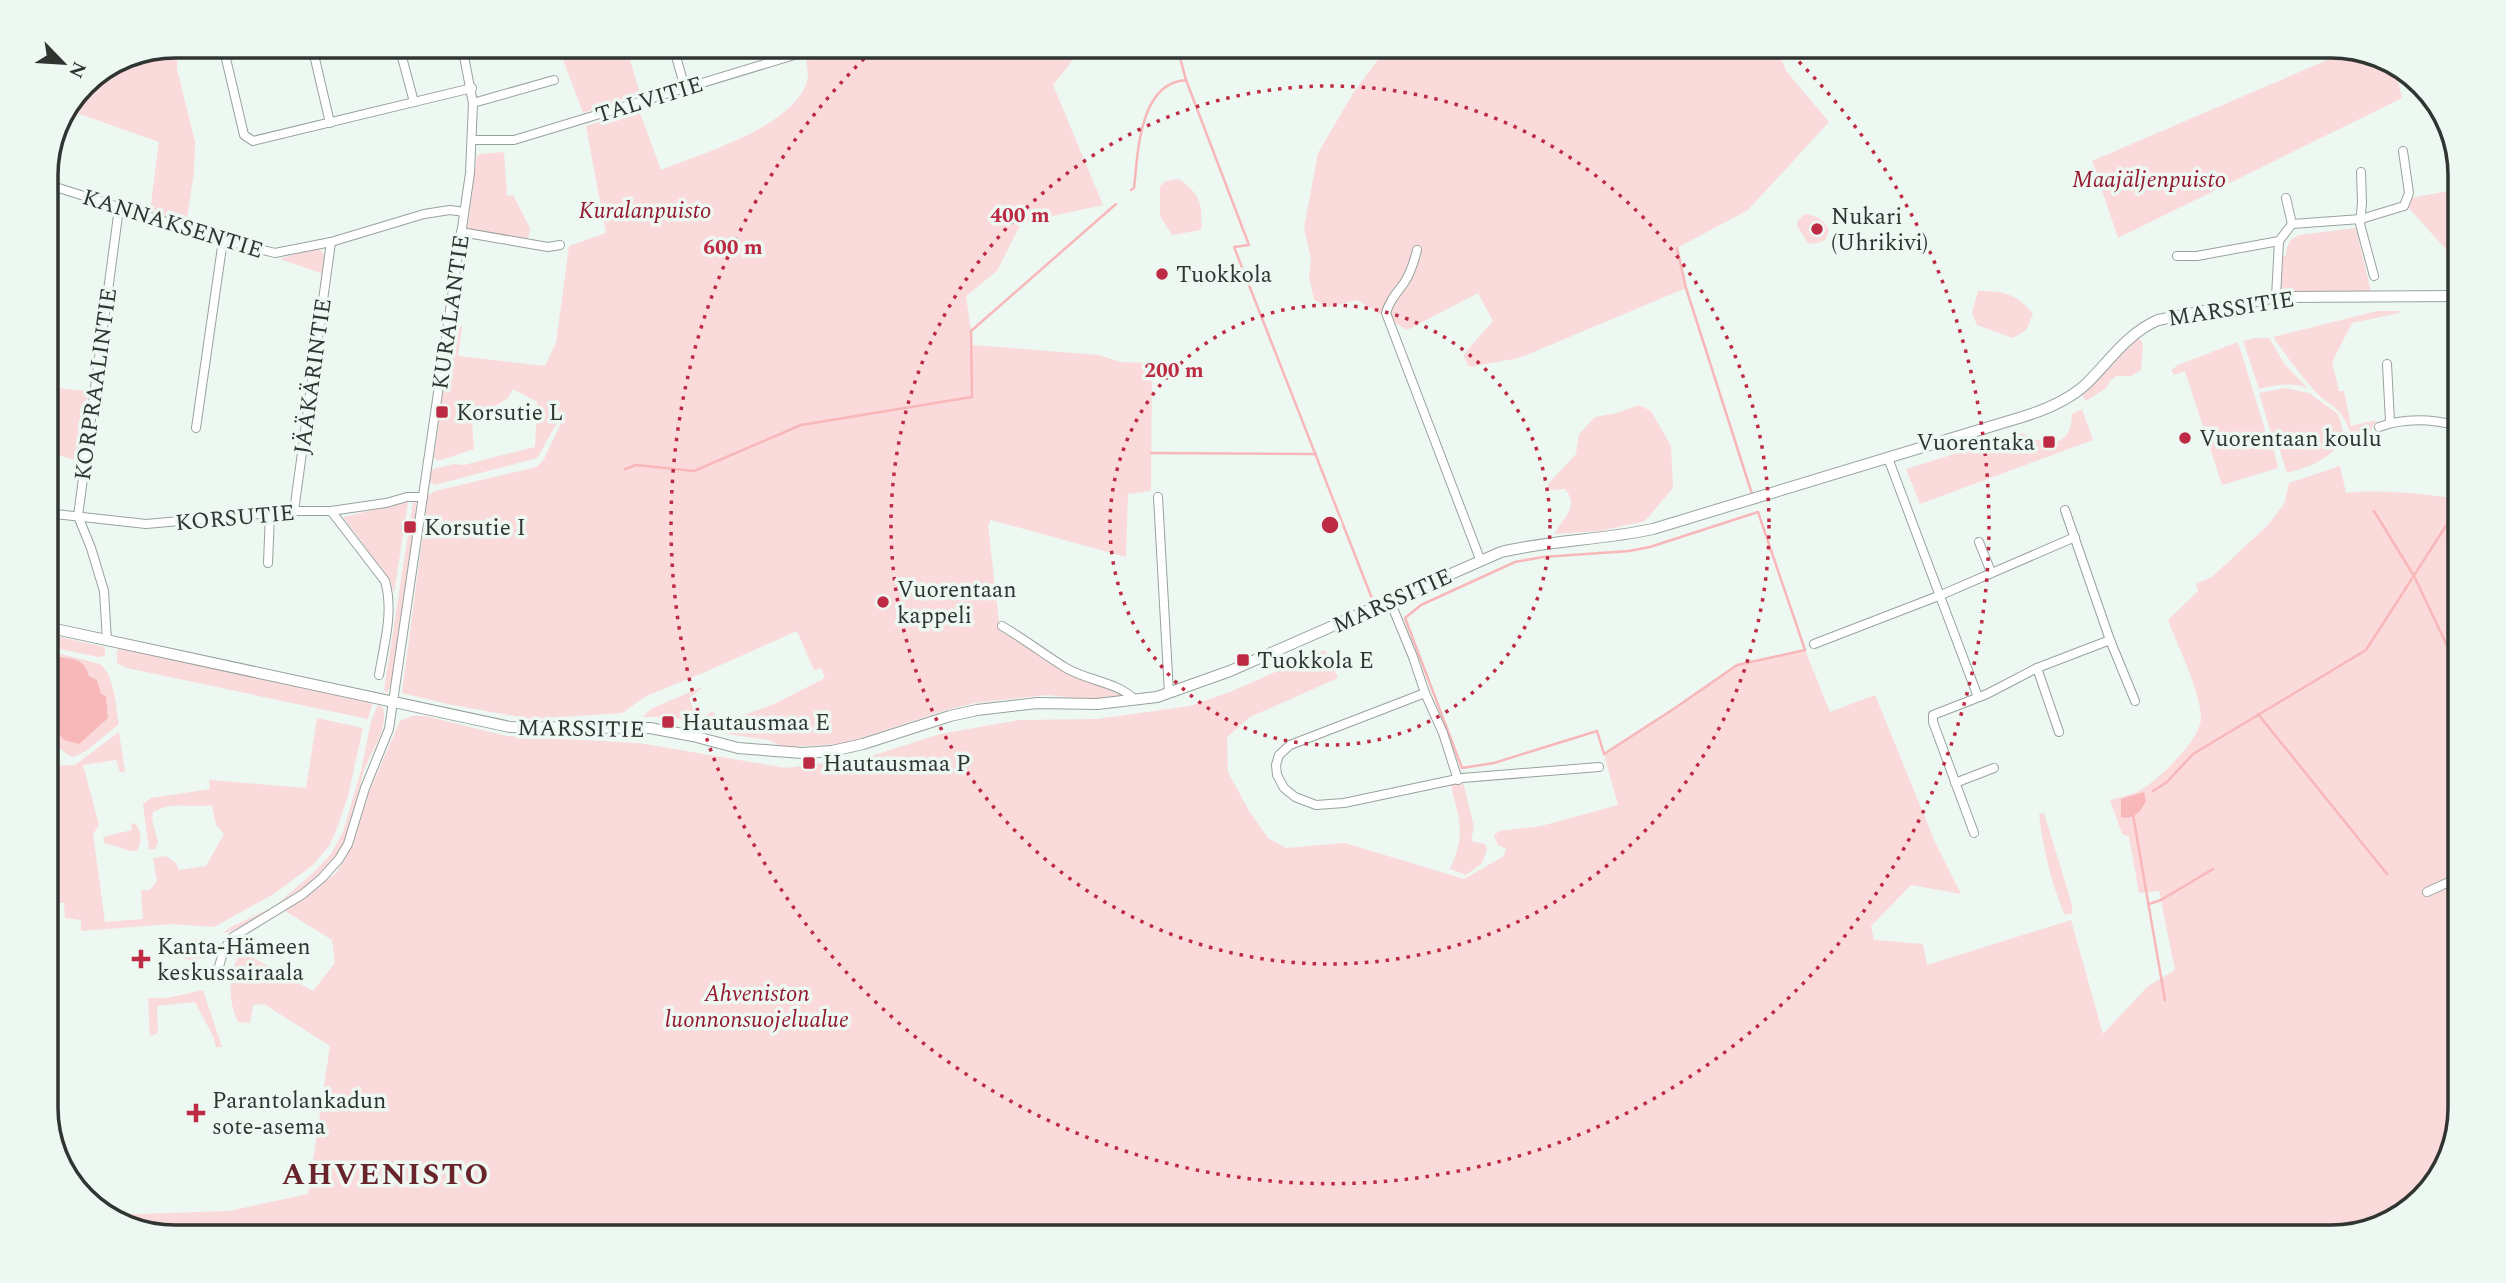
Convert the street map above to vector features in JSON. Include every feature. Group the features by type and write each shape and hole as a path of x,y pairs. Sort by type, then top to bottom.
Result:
{"main road":[{"name":"MARSSITIE","path":"58,630 510,727 650,728 738,748 802,753 832,751 977,710 1037,703 1097,704 1169,693 1230,671 1480,559 1530,545 1625,535 1653,529 2022,417 2058,403 2085,385 2129,338 2151,323 2200,310 2276,297 2448,296"}],"street":[{"path":"226,58 244,135 253,141 472,88"},
{"path":"315,58 330,122"},
{"path":"402,58 414,102"},
{"name":"KURALANTIE","path":"216,977 224,949 238,932 303,894 323,878 340,859 348,845 365,788 389,729 473,140 472,88 465,58"},
{"path":"676,58 685,88"},
{"name":"TALVITIE","path":"473,140 514,140 784,58"},
{"path":"473,103 554,80"},
{"path":"2276,297 2279,241 2292,224 2361,219 2404,206 2409,193 2403,151"},
{"path":"2361,172 2362,235 2374,276"},
{"name":"KANNAKSENTIE","path":"58,188 223,240 275,253 331,242 424,214 450,210 464,212"},
{"path":"2286,198 2292,224"},
{"name":"KORPRAALINTIE","path":"78,516 119,208"},
{"path":"461,232 548,247 560,245"},
{"path":"196,428 223,240"},
{"path":"2177,256 2197,256 2279,241"},
{"name":"JÄÄKÄRINTIE","path":"294,511 331,242"},
{"path":"1417,250 1412,270 1391,298 1386,313 1480,559"},
{"path":"2387,365 2390,422"},
{"path":"2379,427 2390,422 2426,420 2448,424"},
{"path":"1888,458 1978,696"},
{"name":"KORSUTIE","path":"58,514 146,524 294,511 331,511 407,497 423,497"},
{"path":"1158,497 1169,693"},
{"path":"2066,510 2110,640 2135,701"},
{"path":"331,511 386,581 390,608 379,675"},
{"path":"268,563 270,513"},
{"path":"78,516 92,548 104,592 107,641"},
{"path":"1814,644 1941,595 2075,537"},
{"path":"1979,542 1992,572"},
{"path":"1390,601 1443,733 1458,780"},
{"path":"1002,626 1067,668 1117,688 1135,700"},
{"path":"1974,833 1933,722 1933,715 2037,668 2110,640"},
{"path":"2037,668 2059,732"},
{"path":"1425,693 1290,746 1279,755 1276,765 1277,775 1284,788 1295,797 1316,805 1329,806 1458,780 1599,767"},
{"path":"1955,783 1994,768"},
{"path":"2427,892 2448,882"}],"green space":[{"path":"181,58 177,59 177,69 195,142 194,172 186,225 150,211 159,142 76,113 87,98 98,98 98,87 116,73 137,64"},
{"path":"562,58 630,58 640,94 583,113"},
{"name":"Kuralanpuisto","path":"1074,58 1053,85 1103,205 1021,223 997,271 966,296 973,345 1099,355 1120,362 1152,363 1151,491 1128,494 1126,557 991,520 988,525 1000,630 1062,671 1126,697 1084,699 1047,695 975,703 844,744 783,747 768,740 727,734 722,729 722,723 774,704 825,678 821,668 814,670 797,631 646,696 622,713 532,719 402,693 428,495 435,491 537,467 544,459 564,417 534,459 434,485 429,481 429,474 433,469 455,464 464,465 535,447 537,402 513,389 508,398 472,421 474,449 438,461 434,458 453,327 462,326 458,356 545,366 556,343 569,246 606,233 586,126 639,110 661,170 744,137 783,113 798,98 807,82 806,60"},
{"path":"1379,58 1781,58 1787,72 1829,122 1748,210 1677,248 1686,288 1519,358 1469,367 1463,355 1493,321 1478,293 1407,330 1357,300 1328,307 1314,300 1309,277 1311,258 1304,228 1318,153 1354,92"},
{"name":"Maajäljenpuisto","path":"2332,58 2362,62 2397,78 2402,98 2118,238 2092,161"},
{"path":"504,152 507,196 513,195 530,228 528,240 467,231 477,156"},
{"path":"1179,179 1199,200 1201,230 1172,235 1160,216 1160,186 1166,181"},
{"path":"2448,191 2448,252 2407,206 2410,198"},
{"path":"1805,214 1817,217 1825,224 1829,231 1825,240 1815,244 1808,243 1797,226 1798,220"},
{"path":"2356,228 2371,292 2281,291 2283,256 2286,256 2293,238"},
{"path":"319,248 326,257 323,274 280,259"},
{"path":"1978,291 2015,297 2033,314 2026,330 2013,338 1977,325 1972,313"},
{"path":"2377,311 2400,311 2352,323 2332,362 2339,391 2344,391 2351,426 2376,420 2370,433 2351,435 2344,418 2308,384 2273,337"},
{"path":"2269,338 2285,365 2308,388 2278,385 2259,389 2243,341"},
{"path":"2137,339 2141,340 2143,345 2141,370 2131,376 2116,376 2106,388 2086,401 2082,395"},
{"path":"2238,342 2266,433 2271,439 2278,468 2222,485 2185,371 2174,375 2171,370"},
{"path":"58,388 88,391 79,461 58,455"},
{"path":"2285,388 2309,393 2338,414 2345,437 2320,461 2287,473 2276,438 2278,430 2273,434 2270,430 2259,393"},
{"path":"1639,405 1651,411 1671,446 1673,488 1645,521 1600,531 1554,534 1568,512 1571,501 1565,489 1549,490 1548,484 1576,454 1579,434 1595,417"},
{"path":"2082,409 2093,440 1920,504 1906,469 2022,433 2040,441 2056,442 2067,434 2072,414"},
{"name":"Ahveniston luonnonsuojelualue","path":"2340,466 2346,493 2389,492 2448,498 2446,1131 2436,1160 2414,1191 2390,1210 2362,1221 2332,1225 174,1225 152,1223 126,1214 229,1211 308,1194 330,1046 264,1004 253,1005 250,1023 238,1022 232,1004 231,977 241,951 313,991 335,963 332,940 285,911 336,873 353,845 369,792 400,721 412,716 425,716 507,736 639,743 786,768 868,757 940,734 1020,720 1097,719 1190,706 1230,692 1325,650 1338,678 1250,717 1227,737 1228,772 1249,811 1268,838 1286,848 1345,843 1464,879 1504,856 1506,849 1498,845 1494,836 1499,831 1541,826 1618,805 1604,754 1737,665 1805,650 1830,712 1875,695 1935,842 1961,894 1911,885 1871,926 1874,940 1923,944 1927,965 2071,920 2103,1034 2148,986 2175,970 2159,891 2139,893 2129,837 2122,834 2110,800 2137,792 2149,785 2178,758 2195,736 2199,726 2201,717 2197,694 2168,620 2198,591 2196,584 2212,577 2268,525 2284,504 2289,483"},
{"path":"408,502 394,593 390,580 343,517"},
{"path":"413,502 416,503 413,546 391,684 387,693 384,690"},
{"path":"58,637 105,647 105,656 58,649"},
{"path":"119,648 372,704 368,719 127,668 117,663"},
{"path":"58,653 100,664 105,669 114,691 119,724 86,751 73,757 58,746 58,717 108,718 106,696 101,694 97,680 89,676 78,661 58,656"},
{"path":"702,688 689,698 698,720 713,711 716,716 707,727 673,717 643,717 651,709"},
{"path":"378,705 383,707 382,731 363,773 356,810 343,845 321,873 294,895 238,928 223,933 275,906 331,854 343,832 362,767 371,721"},
{"path":"317,718 363,728 348,796 329,846 313,865 272,895 214,927 172,924 81,931 81,920 65,918 64,903 58,903 58,766 75,765 119,732 125,772 120,772 116,760 83,765 99,825 93,834 105,922 143,919 141,890 150,890 157,881 153,858 166,856 176,863 179,870 206,866 224,834 216,825 212,805 167,807 153,812 152,819 158,843 155,849 149,849 143,804 151,798 210,789 209,780 306,788"},
{"path":"1462,778 1474,827 1471,841 1485,844 1487,850 1482,863 1466,875 1450,869 1458,845 1460,826 1450,782"},
{"path":"2044,813 2070,898 2073,913 2065,915 2045,852 2039,814"},
{"path":"134,823 140,836 137,851 105,844 103,837 132,830 131,824"},
{"path":"199,939 213,943 207,957 190,960 183,958 184,941"},
{"path":"203,990 222,1047 216,1047 195,1002 157,1006 158,1033 150,1036 148,998 167,998"}],"shaded area":[{"path":"58,656 78,661 89,676 97,680 101,694 106,696 108,718 79,744 64,740 58,732"},
{"path":"2144,792 2146,801 2139,812 2130,817 2121,817 2121,799"}],"waterway":[{"path":"1131,190 1134,188 1140,139 1150,106 1170,84 1186,80 1180,58"},
{"path":"1186,80 1249,245 1234,247 1373,601"},
{"path":"625,469 636,465 694,471 801,425 972,397 971,331 1116,204"},
{"path":"1677,248 1686,288 1752,494"},
{"path":"1151,453 1316,454"},
{"path":"2374,511 2414,576 2448,648"},
{"path":"1758,512 1805,650 1737,665 1604,754 1597,731 1494,763 1462,768 1405,618 1421,605 1515,562 1650,547 1758,512"},
{"path":"2153,791 2167,782 2193,754 2366,650 2448,523"},
{"path":"2258,714 2387,874"},
{"path":"2133,815 2165,1000"},
{"path":"2149,904 2161,900 2213,869"}],"place":[{"name":"Nukari (Uhrikivi)","path":"1817,229"},
{"name":"Tuokkola","path":"1162,274"},
{"name":"Korsutie L","path":"442,412"},
{"name":"Vuorentaan koulu","path":"2185,438"},
{"name":"Vuorentaka","path":"2049,442"},
{"name":"Korsutie I","path":"410,527"},
{"name":"Vuorentaan kappeli","path":"883,602"},
{"name":"Tuokkola E","path":"1243,660"},
{"name":"Hautausmaa E","path":"668,722"},
{"name":"Hautausmaa P","path":"809,763"},
{"name":"Kanta-Hämeen keskussairaala","path":"141,959"},
{"name":"Parantolankadun sote-asema","path":"196,1113"}],"district":[{"name":"AHVENISTO","path":"386,1174"}]}
